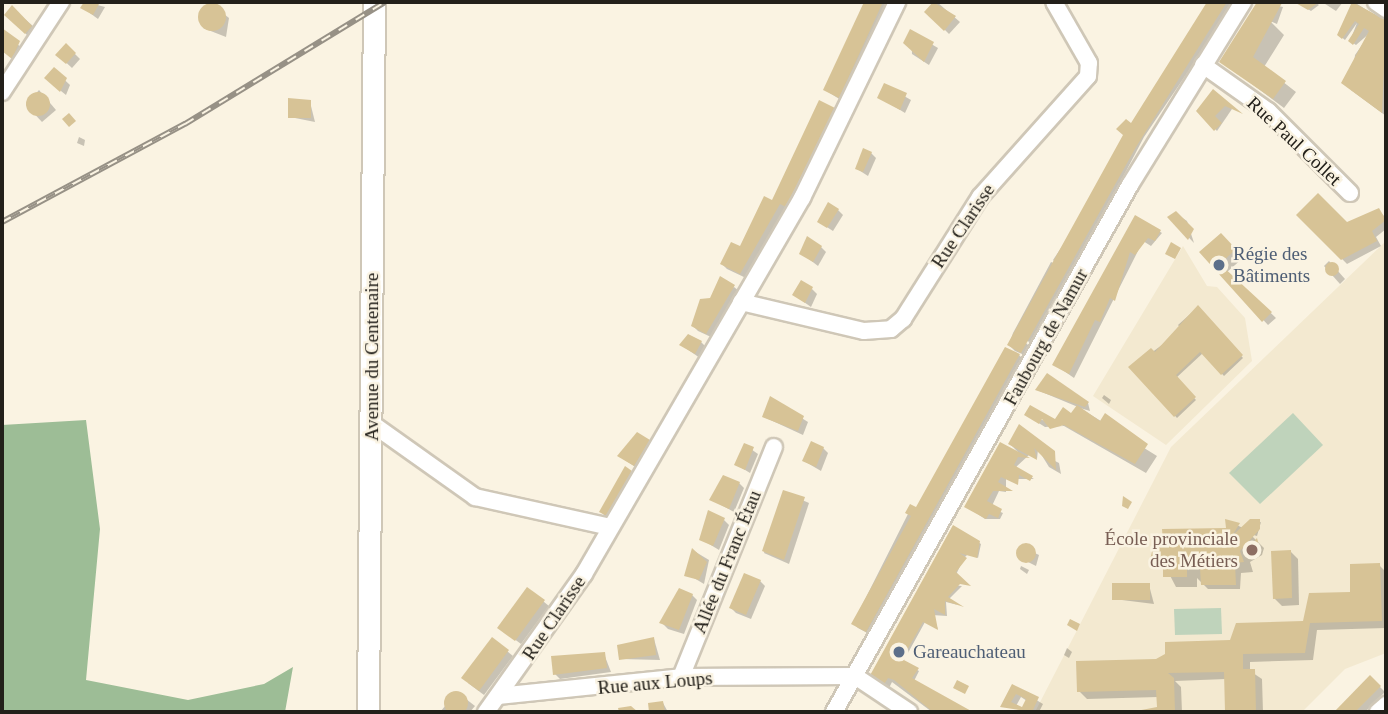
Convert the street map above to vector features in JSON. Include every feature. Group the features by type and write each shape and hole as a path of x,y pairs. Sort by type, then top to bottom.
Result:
{"main road":[{"name":"Avenue du Centenaire","path":"368,712 374,2"}],"street":[{"path":"2,92 61,2"},
{"name":"Rue Clarisse","path":"486,712 558,615 802,198 897,2"},
{"name":"Rue Clarisse","path":"741,302 864,331 891,329 903,319 981,197 1088,76 1090,63 1054,2"},
{"name":"Faubourg de Namur","path":"834,712 1203,65 1244,2"},
{"path":"1376,2 1386,9"},
{"name":"Rue Paul Collet","path":"1203,65 1268,111 1350,193"},
{"path":"371,423 475,497 610,527"},
{"name":"Allée du Franc Étau","path":"681,677 774,447"},
{"path":"855,676 909,712"},
{"name":"Rue aux Loups","path":"498,696 681,677 855,676"},
{"path":"1378,712 1386,705"}],"shaded area":[{"name":"École provinciale des Métiers","path":"1386,241 1386,653 1345,669 1302,712 1035,712 1171,447"},
{"path":"1183,246 1207,286 1217,287 1245,318 1252,361 1166,445 1093,396"}],"green space":[{"path":"1293,413 1323,445 1260,504 1229,473"},
{"path":"86,420 100,529 86,680 188,700 264,684 293,667 285,712 2,712 2,425"},
{"path":"1221,608 1222,634 1175,635 1174,609"}],"building":[{"path":"84,2 100,2 93,15 80,8"},
{"path":"864,2 883,2 839,98 823,90"},
{"path":"933,2 956,16 944,31 924,12"},
{"path":"1207,2 1227,2 1136,147 1021,353 1007,345 1123,135 1116,129 1126,119 1131,123"},
{"path":"1257,2 1282,3 1253,57 1286,81 1273,99 1219,62"},
{"path":"1294,2 1319,2 1308,10"},
{"path":"1352,2 1386,20 1382,113 1341,83 1369,31 1364,28 1353,45 1348,41 1359,24 1355,21 1342,39 1337,35"},
{"path":"212,3 222,7 226,17 222,27 212,31 202,27 198,17 202,7"},
{"path":"12,5 32,26 25,34 4,15"},
{"path":"2,28 20,41 12,59 2,51"},
{"path":"910,29 934,42 924,62 903,43"},
{"path":"66,43 76,53 66,64 55,55"},
{"path":"54,67 67,78 60,92 44,78"},
{"path":"884,83 907,93 900,110 877,98"},
{"path":"1213,89 1243,114 1225,106 1215,116 1222,123 1214,131 1196,111"},
{"path":"38,92 46,96 50,104 46,112 38,116 30,112 26,104 30,96"},
{"path":"288,98 311,100 311,118 288,118"},
{"path":"819,100 835,108 786,207 780,204 740,274 720,264 731,242 740,246 764,196 772,200"},
{"path":"69,113 76,121 69,127 62,119"},
{"path":"863,148 872,152 863,172 855,169"},
{"path":"1318,193 1347,222 1379,208 1386,220 1372,231 1377,241 1341,260 1296,215"},
{"path":"828,202 839,209 827,228 817,222"},
{"path":"1176,211 1194,229 1188,240 1167,217"},
{"path":"1135,215 1161,230 1155,241 1148,238 1135,255 1130,252 1115,301 1110,298 1100,322 1095,320 1069,374 1052,365"},
{"path":"1221,233 1236,249 1220,264 1272,312 1262,322 1199,252"},
{"path":"807,236 822,246 813,262 799,254"},
{"path":"1171,242 1181,248 1175,259 1165,254"},
{"path":"1329,262 1335,262 1339,269 1335,276 1329,276 1325,272 1325,266"},
{"path":"720,276 735,285 706,334 691,326 700,299 710,298"},
{"path":"801,280 813,287 805,303 792,295"},
{"path":"1198,305 1243,355 1221,375 1200,352 1176,375 1196,397 1174,417 1128,367 1151,348 1155,352"},
{"path":"688,334 702,341 695,354 679,345"},
{"path":"1005,347 1020,354 866,632 851,624 911,516 905,513 910,504 916,507"},
{"path":"1047,373 1089,402 1085,407 1035,390"},
{"path":"770,396 804,416 798,431 762,417"},
{"path":"1030,405 1055,419 1063,407 1071,413 1077,405 1100,421 1105,413 1148,444 1135,464 1064,425 1050,429 1042,419 1039,424 1024,415"},
{"path":"1019,424 1055,451 1056,470 1034,448 1037,460 1008,444"},
{"path":"637,432 650,440 634,466 617,456"},
{"path":"811,441 824,447 816,467 802,461"},
{"path":"1000,442 1030,458 1018,457 1014,465 1033,476 1030,481 1019,475 1018,485 1001,477 998,482 1013,491 993,491 987,501 1002,509 998,518 989,514 986,519 964,507"},
{"path":"744,443 754,447 745,470 734,465"},
{"path":"625,466 632,471 607,516 599,512"},
{"path":"723,475 740,482 729,509 709,500"},
{"path":"783,490 805,497 784,560 762,551"},
{"path":"1123,496 1132,502 1128,509 1122,506"},
{"path":"708,510 725,518 713,546 699,540"},
{"path":"1225,519 1240,523 1232,536 1250,519 1260,519 1260,529 1240,551 1244,562 1235,563 1236,585 1201,585 1200,568 1187,568 1187,577 1163,577 1163,560 1150,560 1154,543 1163,542 1162,529 1226,528"},
{"path":"953,525 980,541 977,558 959,553 967,558 956,572 971,586 960,584 948,597 964,607 945,601 945,615 934,609 938,630 923,622 902,659 919,668 912,678 973,712 933,712 894,680 888,678 883,686 868,679"},
{"path":"1257,538 1261,553 1250,554 1246,550"},
{"path":"1026,543 1033,546 1036,553 1033,560 1026,563 1019,560 1016,553 1019,546"},
{"path":"692,548 707,562 699,580 684,576"},
{"path":"1291,550 1292,598 1273,599 1271,551"},
{"path":"1380,563 1382,621 1310,623 1305,653 1243,654 1243,669 1255,669 1256,712 1225,712 1224,672 1168,673 1174,678 1175,712 1131,712 1157,707 1156,690 1077,692 1076,661 1156,659 1165,654 1165,642 1230,640 1236,623 1303,621 1309,593 1350,592 1350,564"},
{"path":"744,573 761,580 746,615 729,608"},
{"path":"1112,583 1150,583 1150,600 1112,600"},
{"path":"527,587 545,600 515,641 497,628"},
{"path":"679,588 693,594 679,630 659,623"},
{"path":"1070,619 1080,624 1077,631 1067,625"},
{"path":"492,637 509,650 479,691 461,678"},
{"path":"654,637 656,655 619,660 617,645"},
{"path":"605,652 607,668 553,675 551,656"},
{"path":"1370,675 1381,686 1355,712 1334,712"},
{"path":"957,680 969,686 965,694 953,688"},
{"path":"1012,684 1039,697 1032,712 1000,707","holes":["1016,694 1026,699 1022,707 1011,702"]},
{"path":"456,691 464,695 468,703 464,711 456,715 448,711 444,703 448,695"},
{"path":"663,701 665,712 649,712 648,703"},
{"path":"631,706 638,712 619,712 618,708"}],"railway":[{"path":"2,222 185,124 385,2"}],"place":[{"name":"Régie des Bâtiments","path":"1219,265"},
{"name":"École provinciale des Métiers","path":"1252,550"},
{"name":"Gareauchateau","path":"899,652"}]}
